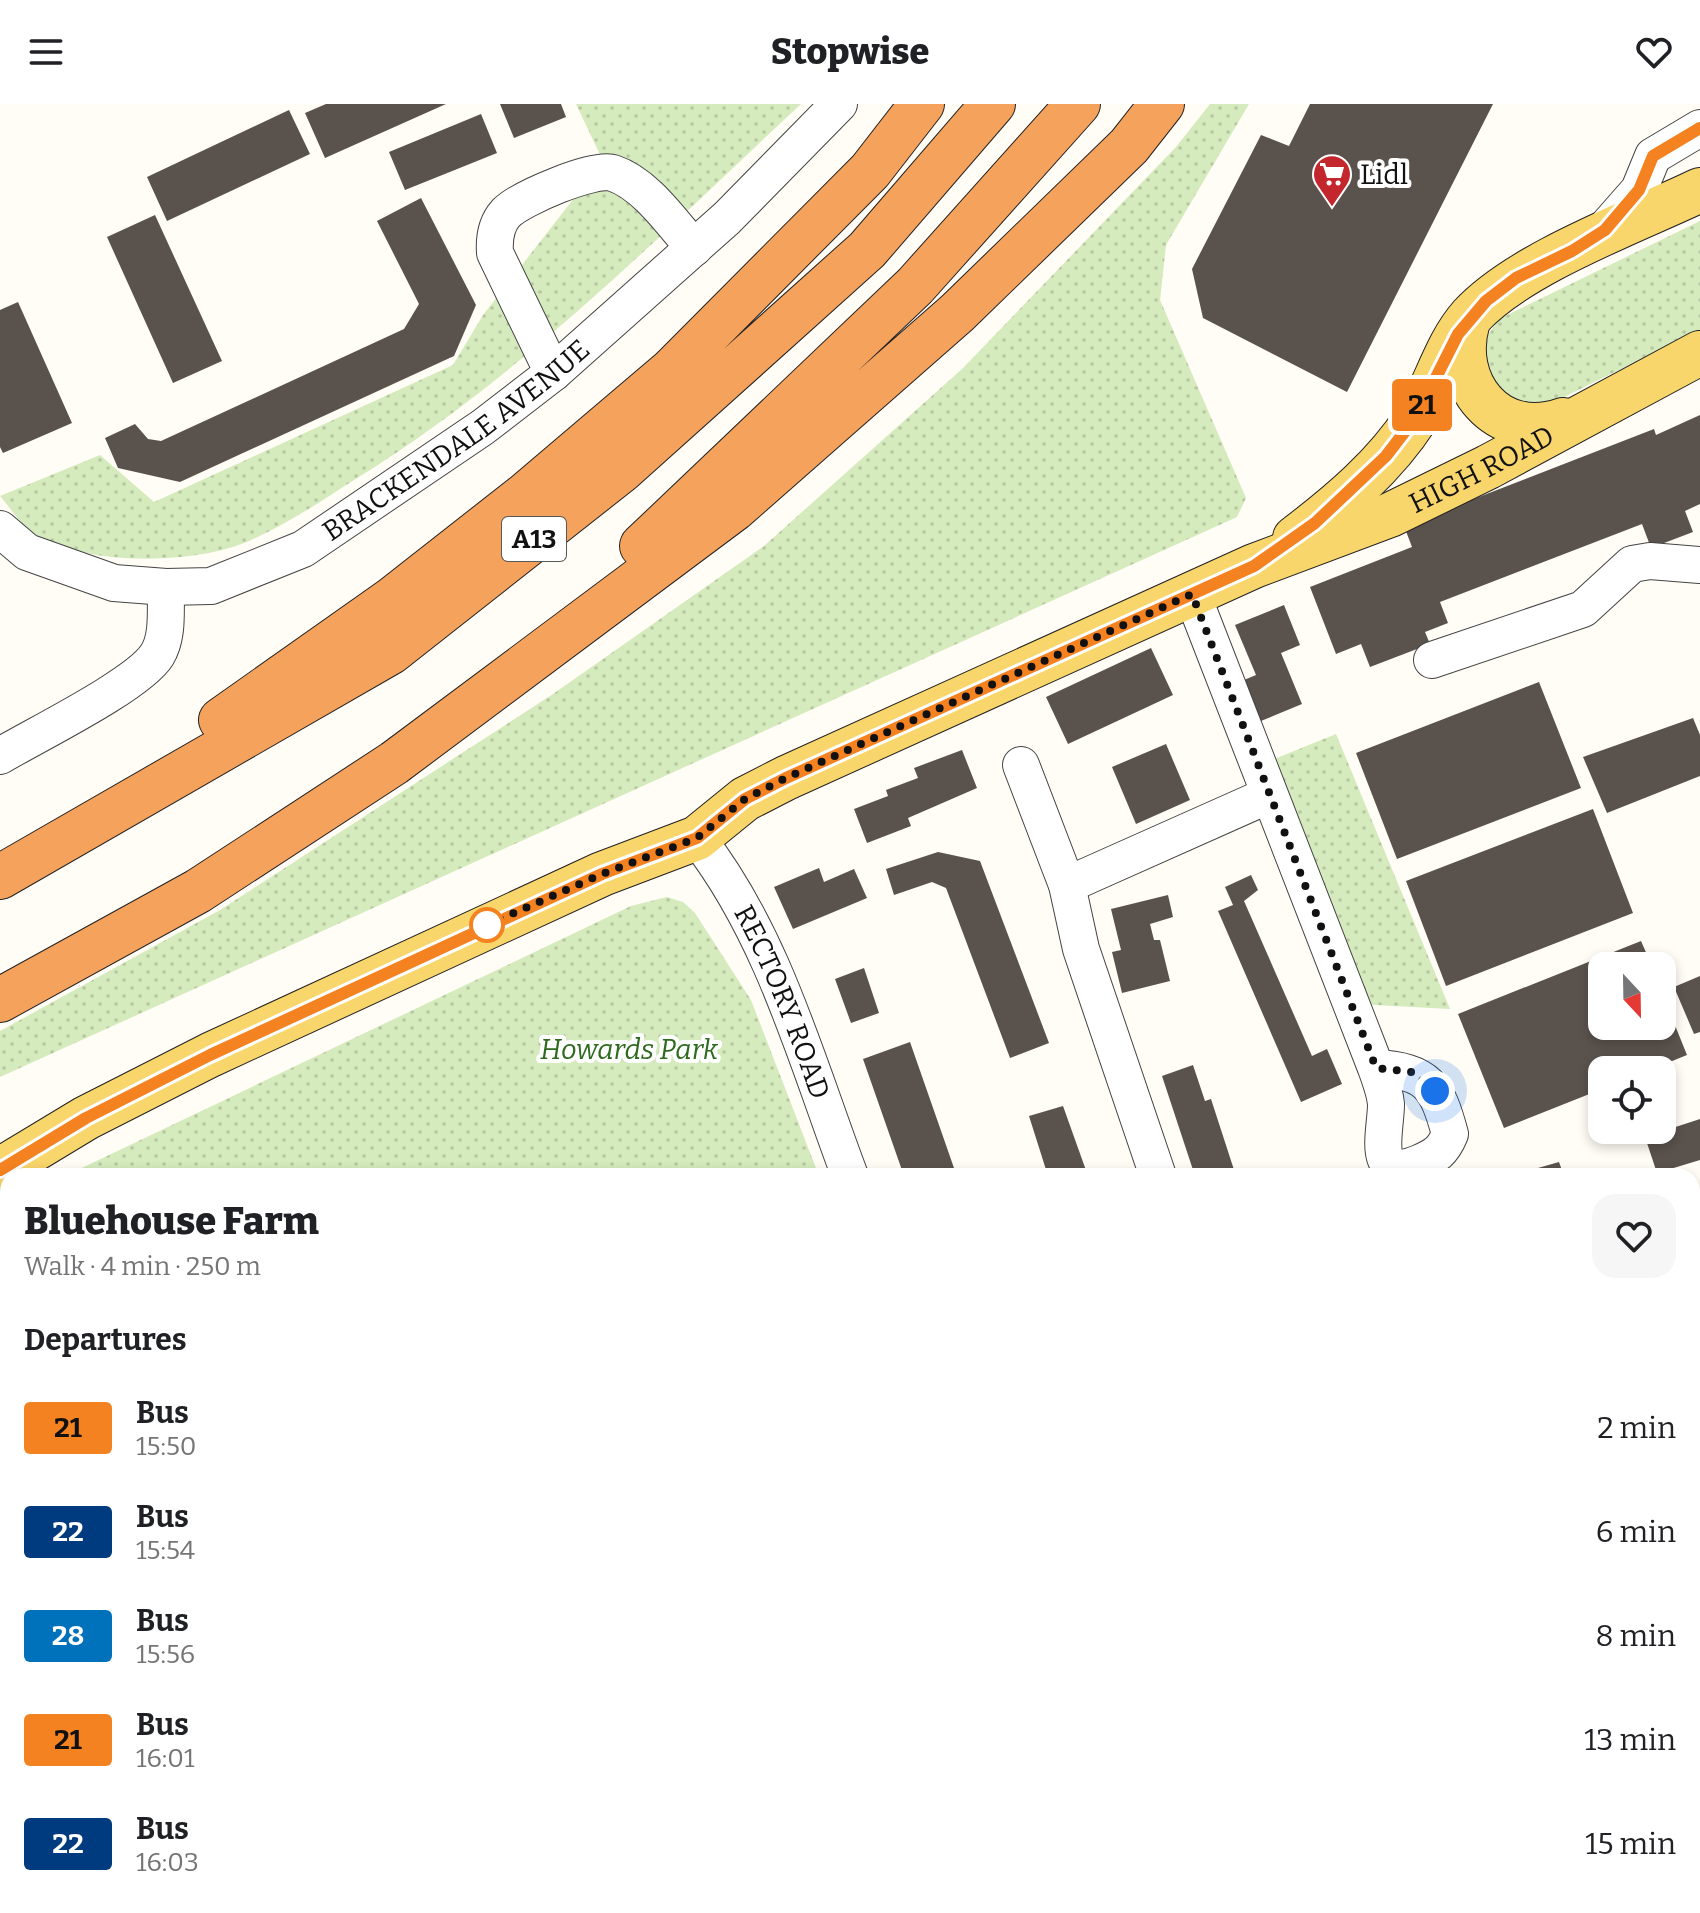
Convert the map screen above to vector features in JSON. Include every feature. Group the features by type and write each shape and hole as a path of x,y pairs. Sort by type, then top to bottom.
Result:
{"highway":[{"name":"A13","path":"0,877 391,600 525,495 672,370 870,171 922,104"},
{"name":"A13","path":"0,877 391,652 622,470 867,250 993,104"},
{"name":"A13","path":"394,763 684,508 915,286 1078,104"},
{"name":"A13","path":"0,1000 198,891 394,763 734,509 957,313 1129,146 1162,104"}],"main road":[{"name":"HIGH ROAD","path":"1254,566 1315,523 1386,456 1416,417 1469,319 1516,278 1700,190"},
{"path":"1469,319 1461,348 1464,364 1475,389 1495,414 1507,422 1541,425 1587,411"},
{"name":"HIGH ROAD","path":"3,1168 86,1118 210,1055 589,880 697,838 745,799 786,778 1254,566 1390,515 1488,467 1587,411 1700,353"}],"street":[{"name":"BRACKENDALE AVENUE","path":"0,529 27,552 114,583 166,587 211,586 303,549 483,427 553,373 694,248 839,104"},
{"path":"1572,251 1605,230 1626,209 1639,190 1653,156 1700,128"},
{"path":"553,373 495,253 494,240 505,214 530,199 602,171 616,174 641,190 694,248"},
{"path":"1432,660 1583,609 1632,564 1650,561 1700,565"},
{"path":"0,756 119,685 156,656 165,631 166,587"},
{"path":"1192,594 1376,1068 1386,1101 1382,1146 1387,1162 1396,1168"},
{"path":"1021,765 1067,885 1081,949 1155,1168"},
{"path":"1067,885 1269,795"},
{"name":"RECTORY ROAD","path":"697,838 734,891 765,955 847,1168"},
{"path":"1376,1068 1412,1072 1435,1091 1450,1134 1437,1155 1408,1168"}],"green space":[{"path":"576,104 801,104 641,254 531,351 415,440 300,514 258,537 221,550 194,555 164,558 102,556 48,541 23,525 0,496 100,455 154,502 453,365 483,315 603,161"},
{"path":"1210,104 1249,104 1166,245 1160,300 1246,498 1237,517 0,1077 0,1031 220,910 553,694 764,546 962,369 1176,147"},
{"path":"1700,221 1700,330 1546,406 1511,400 1493,382 1484,353 1488,335 1499,319"},
{"path":"1336,734 1450,1009 1356,1004 1262,764"},
{"name":"Howards Park","path":"667,897 683,902 695,913 751,1000 816,1168 82,1168 631,906"}],"building":[{"path":"326,104 446,104 325,158 305,113"},
{"path":"500,104 561,104 566,117 514,138"},
{"name":"Lidl","path":"1310,104 1493,104 1347,392 1203,318 1192,269 1261,135 1289,146"},
{"path":"289,110 310,154 167,221 147,177"},
{"path":"481,114 497,153 405,190 389,152"},
{"path":"421,198 476,305 454,356 180,482 118,468 105,438 135,424 148,439 161,441 404,329 419,304 377,221"},
{"path":"155,215 222,361 173,383 107,237"},
{"path":"18,302 72,423 3,453 0,447 0,310"},
{"path":"1700,415 1700,504 1685,511 1693,532 1651,548 1642,524 1440,602 1448,623 1425,632 1430,644 1370,667 1361,644 1336,654 1310,587 1412,547 1404,526 1654,429 1656,435"},
{"path":"1284,605 1300,645 1281,653 1302,704 1261,721 1244,680 1256,675 1235,625"},
{"path":"1151,648 1173,695 1068,744 1046,697"},
{"path":"1539,682 1581,788 1397,859 1356,753"},
{"path":"1693,718 1700,735 1700,776 1607,813 1583,757"},
{"path":"1166,744 1190,800 1136,824 1112,767"},
{"path":"962,750 977,788 908,818 911,826 867,843 854,809 888,796 886,790 918,778 914,768"},
{"path":"1593,809 1633,913 1446,986 1406,881"},
{"path":"938,852 980,861 1049,1043 1010,1058 946,888 932,882 894,895 886,869"},
{"path":"819,868 824,882 854,869 867,898 793,929 774,887"},
{"path":"1251,875 1258,890 1244,901 1312,1056 1327,1049 1342,1084 1301,1102 1218,911 1233,905 1225,887"},
{"path":"1168,895 1173,917 1150,924 1154,940 1160,940 1170,981 1122,993 1112,952 1121,950 1111,909"},
{"path":"1641,941 1646,952 1613,952"},
{"path":"1588,962 1588,1040 1676,1040 1676,1028 1687,1055 1676,1059 1676,1056 1588,1056 1588,1095 1504,1128 1458,1014"},
{"path":"864,968 879,1013 851,1023 835,979"},
{"path":"1700,976 1700,1032 1694,1034 1676,986"},
{"path":"910,1042 954,1168 901,1168 863,1059"},
{"path":"1193,1065 1205,1101 1211,1099 1233,1168 1192,1168 1162,1076"},
{"path":"1063,1106 1085,1168 1045,1168 1029,1116"},
{"path":"1700,1119 1700,1160 1674,1168 1655,1168 1647,1144 1676,1144 1676,1127"},
{"path":"1559,1162 1561,1168 1538,1168"}],"bus line":[{"name":"21","path":"3,1168 86,1118 210,1055 602,874 697,838 745,799 786,778 1254,566 1315,523 1386,456 1416,417 1458,334 1486,301 1516,278 1572,251 1605,230 1626,209 1639,190 1644,170 1653,156 1700,128"}],"place":[{"name":"Lidl","path":"1332,208"}],"route":[{"path":"487,925 602,874 697,838 745,799 786,778 1192,594 1376,1068 1412,1072 1435,1091"}]}
